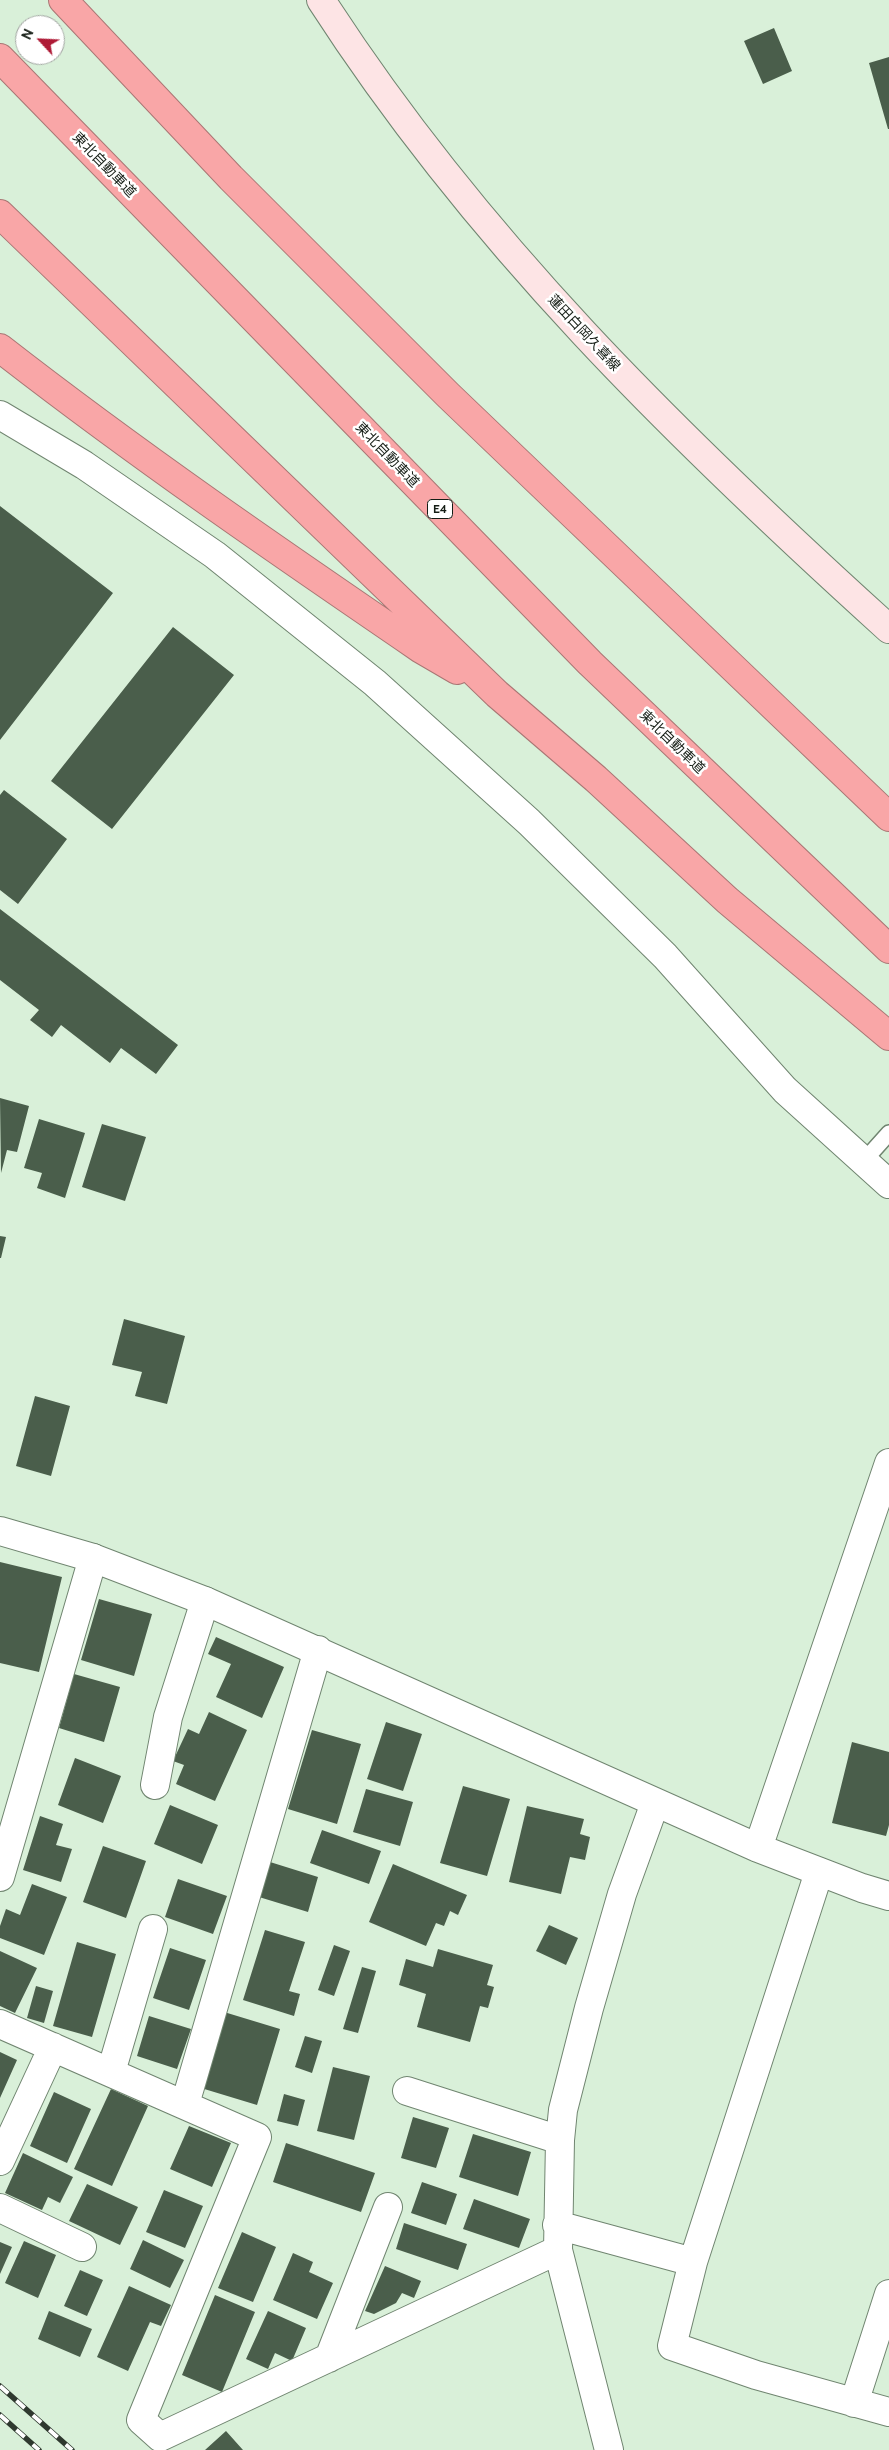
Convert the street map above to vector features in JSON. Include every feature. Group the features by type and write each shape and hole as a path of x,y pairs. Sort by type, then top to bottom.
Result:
{"highway":[{"path":"63,0 231,178 448,395 889,817"},
{"name":"東北自動車道","path":"0,58 590,663 889,949"},
{"path":"0,214 497,694 596,779 727,900 889,1036"},
{"path":"0,348 55,391 179,481 338,592 422,649 497,694"}],"main road":[{"name":"蓮田白岡久喜線","path":"321,0 394,108 501,243 591,342 703,457 889,629"}],"street":[{"path":"0,415 84,465 215,555 375,683 529,822 665,956 785,1090 889,1184"},
{"path":"758,1848 889,1462"},
{"path":"0,1531 93,1558 206,1601 548,1752 655,1803 758,1848 819,1872 889,1896"},
{"path":"0,1877 93,1558"},
{"path":"155,1786 168,1717 206,1601"},
{"path":"185,2104 318,1650"},
{"path":"609,2450 557,2237 560,2140 563,2110 589,2008 622,1894 655,1803"},
{"path":"819,1872 693,2262 672,2346 756,2374 889,2412"},
{"path":"111,2072 153,1929"},
{"path":"0,2024 257,2137 141,2420 160,2437 329,2358 557,2237 693,2262"},
{"path":"0,2161 53,2047"},
{"path":"407,2092 560,2140"},
{"path":"329,2358 388,2207"},
{"path":"0,2208 82,2247"},
{"path":"854,2403 889,2294"}],"lane":[{"path":"863,1162 889,1133"}],"building":[{"path":"774,28 792,71 763,84 744,41"},
{"path":"889,57 889,129 888,129 869,63"},
{"path":"0,506 113,593 0,740"},
{"path":"173,627 234,675 112,829 51,781"},
{"path":"4,790 67,839 18,904 0,890 0,795"},
{"path":"0,909 178,1045 156,1074 121,1048 110,1063 61,1025 52,1037 30,1020 39,1010 0,980"},
{"path":"0,1098 29,1106 17,1152 7,1150 1,1173"},
{"path":"39,1119 85,1133 65,1198 37,1188 42,1173 24,1168"},
{"path":"102,1124 146,1137 125,1201 82,1187"},
{"path":"0,1236 6,1237 1,1258 0,1258"},
{"path":"124,1319 185,1336 167,1404 135,1396 142,1372 112,1365"},
{"path":"35,1396 70,1406 51,1476 16,1466"},
{"path":"0,1562 62,1577 39,1672 0,1663"},
{"path":"99,1599 152,1614 134,1676 81,1660"},
{"path":"216,1637 284,1667 262,1718 216,1697 231,1664 208,1654"},
{"path":"74,1674 120,1687 104,1742 59,1728"},
{"path":"209,1712 247,1730 215,1801 176,1784 184,1765 173,1761 188,1729 199,1734"},
{"path":"386,1722 422,1734 403,1791 367,1779"},
{"path":"312,1730 361,1744 337,1824 288,1809"},
{"path":"852,1742 889,1752 889,1825 886,1836 832,1823"},
{"path":"75,1758 121,1776 103,1823 58,1805"},
{"path":"463,1786 510,1799 487,1876 440,1863"},
{"path":"366,1789 413,1802 400,1846 353,1832"},
{"path":"170,1805 218,1825 202,1864 154,1844"},
{"path":"527,1806 584,1819 580,1834 590,1837 585,1860 570,1857 561,1894 509,1882"},
{"path":"40,1816 63,1824 56,1845 72,1849 61,1882 23,1870"},
{"path":"322,1830 381,1851 369,1884 310,1863"},
{"path":"103,1846 146,1861 126,1918 83,1902"},
{"path":"270,1862 318,1877 308,1912 259,1897"},
{"path":"393,1864 467,1895 458,1915 450,1911 444,1926 436,1923 426,1946 369,1922"},
{"path":"178,1879 227,1896 213,1934 165,1917"},
{"path":"32,1884 67,1897 44,1955 0,1938 0,1926 6,1909 20,1915"},
{"path":"549,1925 578,1938 566,1965 536,1951"},
{"path":"265,1930 305,1942 289,1991 300,1994 294,2016 243,2000"},
{"path":"77,1942 116,1954 92,2037 53,2026"},
{"path":"334,1945 350,1951 334,1996 318,1990"},
{"path":"170,1948 206,1960 189,2010 153,1998"},
{"path":"438,1949 493,1965 487,1985 494,1987 488,2008 480,2006 470,2042 417,2027 426,1994 399,1985 406,1959 433,1967"},
{"path":"0,1951 37,1968 15,2013 0,2006"},
{"path":"362,1967 376,1971 358,2033 343,2029"},
{"path":"36,1986 53,1991 44,2023 27,2018"},
{"path":"224,2012 280,2029 257,2105 201,2088"},
{"path":"149,2016 191,2029 177,2069 137,2056"},
{"path":"305,2036 322,2041 312,2073 295,2067"},
{"path":"0,2052 17,2060 0,2098"},
{"path":"333,2067 370,2076 354,2140 317,2131"},
{"path":"111,2089 148,2106 112,2186 74,2169"},
{"path":"54,2092 91,2109 67,2163 30,2146"},
{"path":"284,2094 305,2100 298,2126 277,2121"},
{"path":"413,2117 449,2128 436,2168 401,2158"},
{"path":"189,2126 231,2143 212,2187 170,2169"},
{"path":"473,2134 531,2152 518,2196 459,2177"},
{"path":"286,2143 375,2173 361,2212 273,2182"},
{"path":"23,2153 73,2177 60,2203 48,2197 42,2210 5,2193"},
{"path":"422,2182 457,2194 446,2225 411,2213"},
{"path":"87,2184 138,2207 120,2245 69,2221"},
{"path":"164,2190 203,2206 185,2248 146,2232"},
{"path":"474,2199 530,2219 519,2248 463,2229"},
{"path":"404,2223 467,2244 458,2270 396,2249"},
{"path":"242,2232 276,2247 253,2302 218,2288"},
{"path":"143,2240 184,2260 170,2288 130,2269"},
{"path":"24,2241 56,2255 38,2298 5,2283"},
{"path":"0,2242 12,2247 0,2274"},
{"path":"293,2253 313,2262 309,2272 333,2283 317,2319 273,2300"},
{"path":"385,2266 421,2281 414,2298 402,2293 396,2303 374,2314 365,2311"},
{"path":"80,2270 103,2280 87,2316 64,2306"},
{"path":"129,2286 171,2305 161,2326 150,2322 128,2371 97,2357"},
{"path":"215,2295 255,2312 222,2392 182,2375"},
{"path":"49,2311 92,2329 80,2357 38,2339"},
{"path":"268,2311 306,2328 292,2361 275,2353 268,2369 246,2359"},
{"path":"226,2431 243,2450 205,2450"}],"railway":[{"path":"0,2386 72,2450"},
{"path":"0,2415 39,2450"}]}
